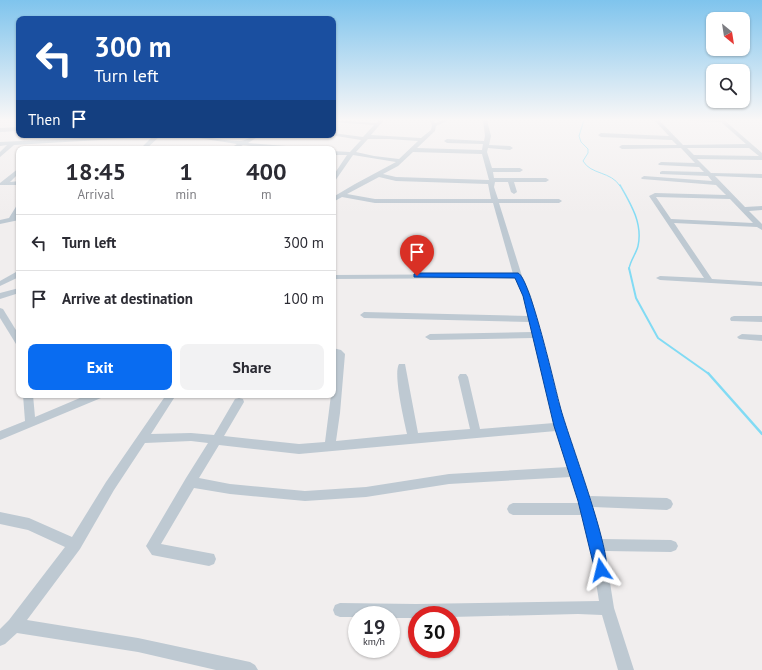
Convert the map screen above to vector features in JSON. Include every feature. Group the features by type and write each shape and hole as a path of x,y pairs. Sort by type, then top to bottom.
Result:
{"street":[{"path":"336,176 353,151"},
{"path":"336,198 357,185 378,176 401,161 411,151"},
{"path":"423,151 484,152 492,181 491,187 495,202 518,276 527,296 560,426 586,505 597,545 608,608 626,670"},
{"path":"687,151 761,227"},
{"path":"336,153 358,154 374,158 401,161"},
{"path":"693,157 762,157"},
{"path":"661,164 701,165"},
{"path":"336,166 342,167"},
{"path":"489,170 517,170 515,174 521,180"},
{"path":"2,184 16,172"},
{"path":"662,173 762,176"},
{"path":"378,176 396,179 492,181 546,180"},
{"path":"644,178 718,183"},
{"path":"511,180 514,192"},
{"path":"2,184 16,183"},
{"path":"342,195 375,200 391,199 495,202 559,201"},
{"path":"710,281 652,196 731,197"},
{"path":"743,209 762,208"},
{"path":"0,222 16,219"},
{"path":"670,221 761,227"},
{"path":"0,284 16,276"},
{"path":"336,278 518,276"},
{"path":"660,278 762,284"},
{"path":"0,296 16,291"},
{"path":"0,311 16,337"},
{"path":"364,315 532,319"},
{"path":"734,319 762,320"},
{"path":"430,337 536,335"},
{"path":"742,337 762,338"},
{"path":"330,447 335,413 340,354 336,352"},
{"path":"402,366 402,377 413,438"},
{"path":"463,377 476,434"},
{"path":"28,398 30,423"},
{"path":"0,436 90,398"},
{"path":"0,639 14,625 75,545 141,439 169,398"},
{"path":"209,559 157,550 153,546 239,402"},
{"path":"141,439 191,437 218,439 283,449 299,449 560,426"},
{"path":"190,482 230,489 305,496 366,492 449,479 574,472"},
{"path":"513,509 586,505 667,504"},
{"path":"0,518 29,524 75,545"},
{"path":"597,545 671,546"},
{"path":"340,610 416,611 578,607 608,608"},
{"path":"14,625 138,645 250,670"}],"waterway":[{"path":"588,151 583,161 591,169 612,178 620,186"},
{"path":"620,185 635,214 639,230 638,246 629,269"},
{"path":"629,269 636,298 658,338 709,374"},
{"path":"709,374 762,434"}],"route":[{"path":"417,276 518,276 527,296 560,426 597,545 601,570"}]}
